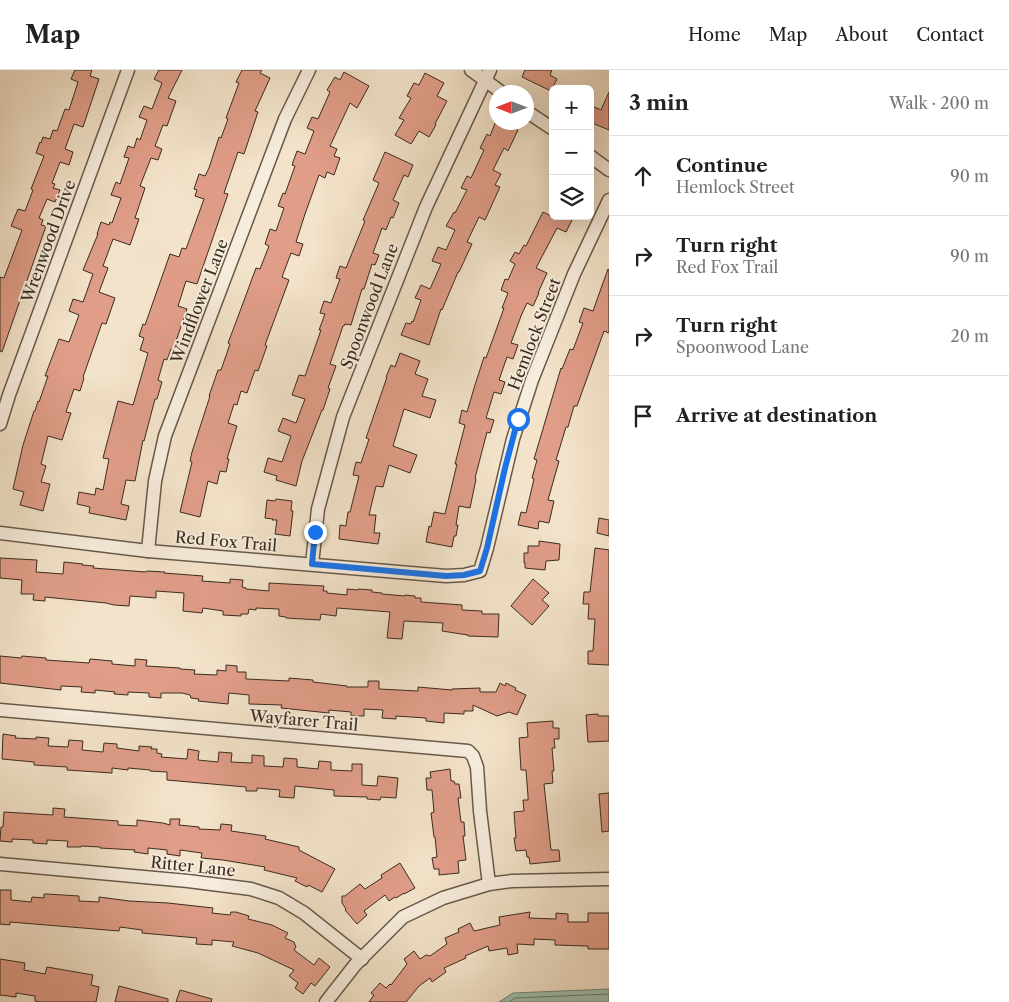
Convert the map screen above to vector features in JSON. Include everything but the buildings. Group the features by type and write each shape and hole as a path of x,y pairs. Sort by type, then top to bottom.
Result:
{"street":[{"name":"Wrenwood Drive","path":"0,424 128,70"},
{"name":"Windflower Lane","path":"148,551 156,481 165,436 285,120 309,70"},
{"path":"471,70 487,75 495,85"},
{"name":"Spoonwood Lane","path":"312,564 318,508 343,418 426,207 487,75"},
{"path":"534,117 549,127"},
{"path":"594,159 609,170"},
{"name":"Hemlock Street","path":"480,571 513,439 532,380 574,274 609,200"},
{"name":"Red Fox Trail","path":"0,533 148,551 446,576 464,575 480,571"},
{"name":"Wayfarer Trail","path":"0,710 468,751 474,756 477,768 480,812 489,884"},
{"name":"Ritter Lane","path":"0,864 188,881 251,889 279,898 304,913 362,960"},
{"path":"326,1002 355,965 404,917 443,898 489,884 512,881 609,879"}],"water":[{"path":"609,989 609,1002 499,1002 513,993"}],"route":[{"path":"315,532 312,564 446,576 464,575 480,571 518,419"}]}
